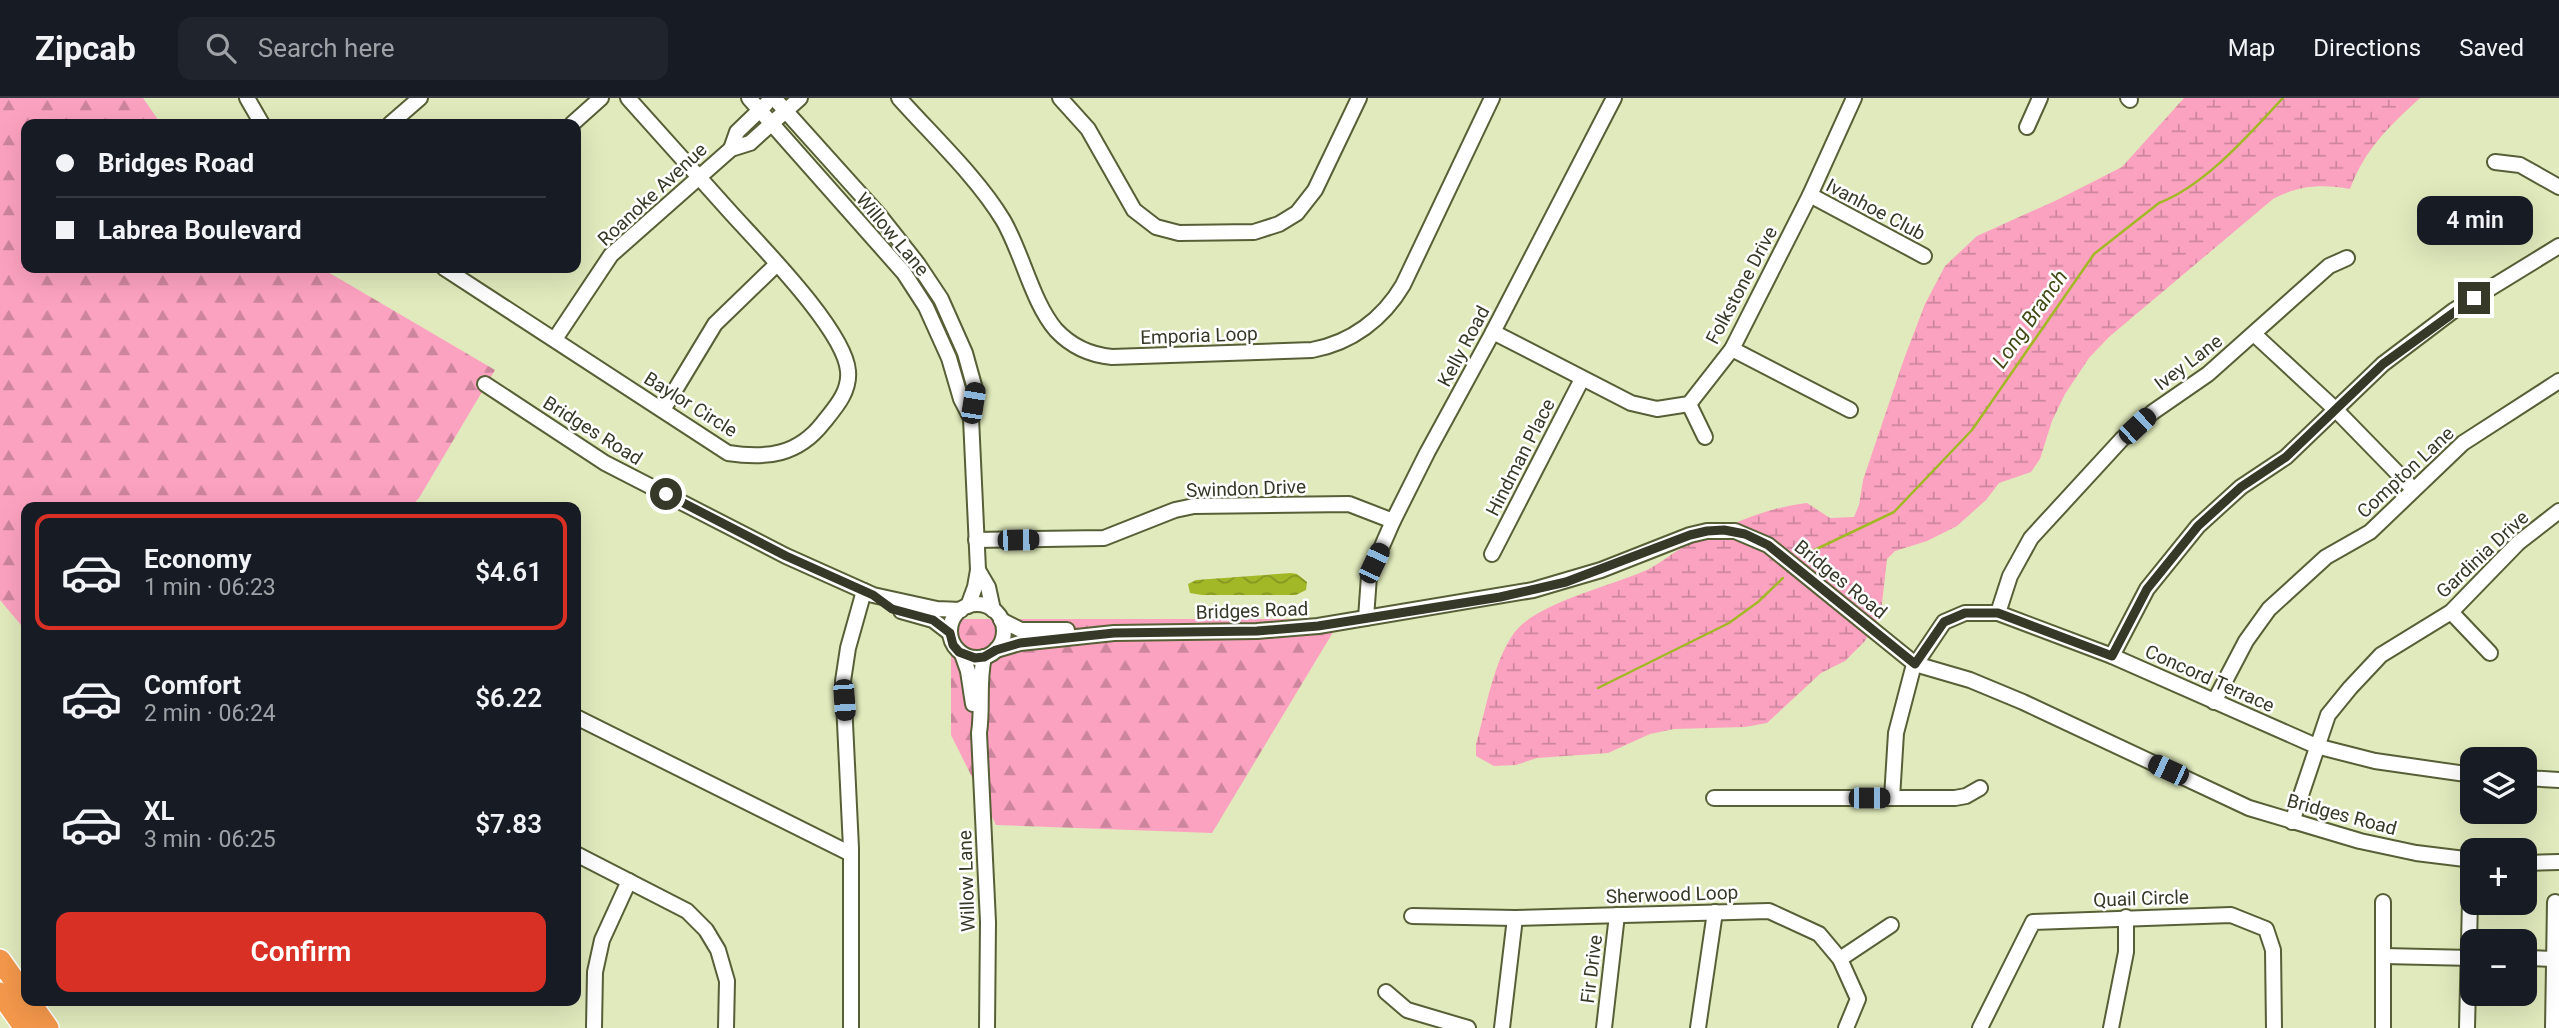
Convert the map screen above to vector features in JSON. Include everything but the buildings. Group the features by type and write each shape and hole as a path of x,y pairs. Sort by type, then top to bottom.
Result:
{"highway":[{"path":"0,960 21,990"},
{"path":"0,993 24,1028"},
{"path":"32,1006 48,1028"},
{"path":"0,1019 6,1028"}],"street":[{"path":"247,98 259,119"},
{"path":"396,119 420,98"},
{"path":"578,119 601,98"},
{"name":"Baylor Circle","path":"452,273 728,453 748,456 776,455 797,447 813,436 842,399 848,372 839,344 799,289 628,98"},
{"name":"Willow Lane","path":"749,98 904,273 926,307 949,358 961,399 971,418"},
{"path":"731,149 737,132 773,98"},
{"name":"Willow Lane","path":"773,98 880,216 917,263 941,299 965,353 975,389 971,418 978,570 975,587 964,608"},
{"path":"731,149 750,143 800,98"},
{"path":"1060,98 1088,129 1134,210 1156,227 1180,233 1254,232 1279,224 1297,213 1315,190 1359,98"},
{"name":"Emporia Loop","path":"908,101 998,213 1054,327 1067,340 1085,351 1112,357 1312,349 1337,343 1366,327 1387,308 1403,285 1492,98"},
{"name":"Kelly Road","path":"1366,618 1369,576 1393,521 1614,98"},
{"name":"Folkstone Drive","path":"1689,404 1732,349 1810,195 1854,98"},
{"path":"2027,127 2040,98"},
{"name":"Roanoke Avenue","path":"555,340 611,255 731,149"},
{"path":"2495,162 2519,165 2559,187"},
{"name":"Ivanhoe Club","path":"1810,195 1924,256"},
{"path":"2112,656 2147,589 2198,526 2241,487 2286,457 2383,364 2453,311 2559,246"},
{"name":"Ivey Lane","path":"1998,613 2010,576 2031,538 2122,439 2153,412 2208,374 2329,266 2347,258"},
{"path":"663,410 715,324 777,264"},
{"path":"1493,332 1630,403 1657,410 1689,404 1705,437"},
{"path":"2254,334 2335,409 2413,489"},
{"path":"1732,349 1850,410"},
{"name":"Hindman Place","path":"1492,554 1582,379"},
{"name":"Compton Lane","path":"2214,702 2246,641 2269,609 2326,557 2370,532 2463,443 2559,381"},
{"name":"Bridges Road","path":"485,384 605,463 786,556 868,593 892,609 933,620 950,633"},
{"name":"Swindon Drive","path":"976,540 1104,538 1175,510 1194,506 1349,504 1393,521"},
{"name":"Gardinia Drive","path":"2292,822 2328,715 2381,655 2451,612 2518,543 2559,511"},
{"name":"Bridges Road","path":"990,654 1020,643 1114,633 1257,631 1318,626 1533,590 1601,570 1690,535 1724,530 1745,534 1768,545 1915,664 1970,680 2023,702 2249,808 2404,851 2460,858"},
{"name":"Willow Lane","path":"978,570 988,587 997,615"},
{"path":"852,1028 851,854 843,681 848,648 868,593"},
{"name":"Bridges Road","path":"868,593 937,609 964,608"},
{"path":"981,604 997,615 1003,638 990,654 975,658 962,654 953,645 950,633 952,620 964,608 981,604"},
{"path":"2451,612 2490,653"},
{"name":"Concord Terrace","path":"1892,798 1896,733 1902,703 1915,664 1944,622 1965,613 1998,613 2112,656 2316,746 2375,761 2460,773"},
{"name":"Bridges Road","path":"997,615 1021,630 1090,629 1114,633"},
{"name":"Willow Lane","path":"962,654 968,671 973,713 979,733"},
{"name":"Willow Lane","path":"987,1028 988,922 979,733 982,713 980,675 990,654"},
{"path":"581,719 851,854"},
{"path":"2537,779 2559,780"},
{"path":"1714,798 1955,798 1966,796 1980,788"},
{"path":"581,856 687,911 706,930 718,950 727,981 726,1028"},
{"path":"2537,863 2559,862"},
{"path":"594,1028 595,972 602,940 629,881"},
{"path":"2382,1028 2383,902"},
{"path":"2553,1028 2555,902"},
{"name":"Sherwood Loop","path":"1412,916 1515,918 1769,911 1819,934 1840,959 1858,999 1846,1028"},
{"path":"1699,1028 1715,912"},
{"name":"Fir Drive","path":"1604,1028 1617,915"},
{"name":"Quail Circle","path":"1980,1028 2033,922 2231,915 2266,929 2273,950 2274,1028"},
{"path":"2111,1028 2126,952 2126,917"},
{"path":"1502,1028 1515,918"},
{"path":"1840,959 1891,925"},
{"path":"2383,956 2460,958"},
{"path":"2537,958 2554,959"},
{"path":"1386,992 1407,1010 1468,1028"},
{"path":"2467,1028 2468,1006"}],"green space":[{"path":"0,98 143,98 158,119 21,119 21,273 330,273 495,370 415,502 21,502 21,625 0,600"},
{"path":"2184,98 2420,98 2388,128 2371,149 2350,189 2311,187 2273,199 2109,337 2089,358 2065,394 2052,421 2040,459 2031,472 1999,483 1986,500 1957,526 1927,541 1895,551 1887,559 1881,612 1865,641 1845,661 1821,673 1767,723 1745,727 1674,729 1650,734 1608,753 1537,758 1516,765 1494,766 1476,756 1476,744 1501,658 1514,633 1538,613 1648,569 1682,548 1760,513 1807,503 1830,518 1854,517 1863,480 1904,359 1925,304 1945,266 1977,236 2122,167"},
{"path":"951,619 1341,619 1212,833 996,825 951,735"}],"water":[{"path":"1291,573 1307,582 1306,590 1296,595 1202,595 1190,593 1188,584 1196,580"}],"waterway":[{"name":"Long Branch","path":"1806,554 1894,512 1972,430 2094,254 2159,203 2176,195 2210,171 2283,98"},
{"name":"Long Branch","path":"1598,688 1729,623 1758,602 1783,578"}],"route":[{"path":"666,494 786,556 873,595 892,609 933,620 950,633 953,645 959,652 975,658 1020,643 1114,633 1257,631 1318,626 1500,597 1566,582 1690,535 1724,530 1757,538 1768,545 1915,664 1944,622 1965,613 1998,613 2112,656 2147,589 2198,526 2241,487 2286,457 2383,364 2474,298"}]}
